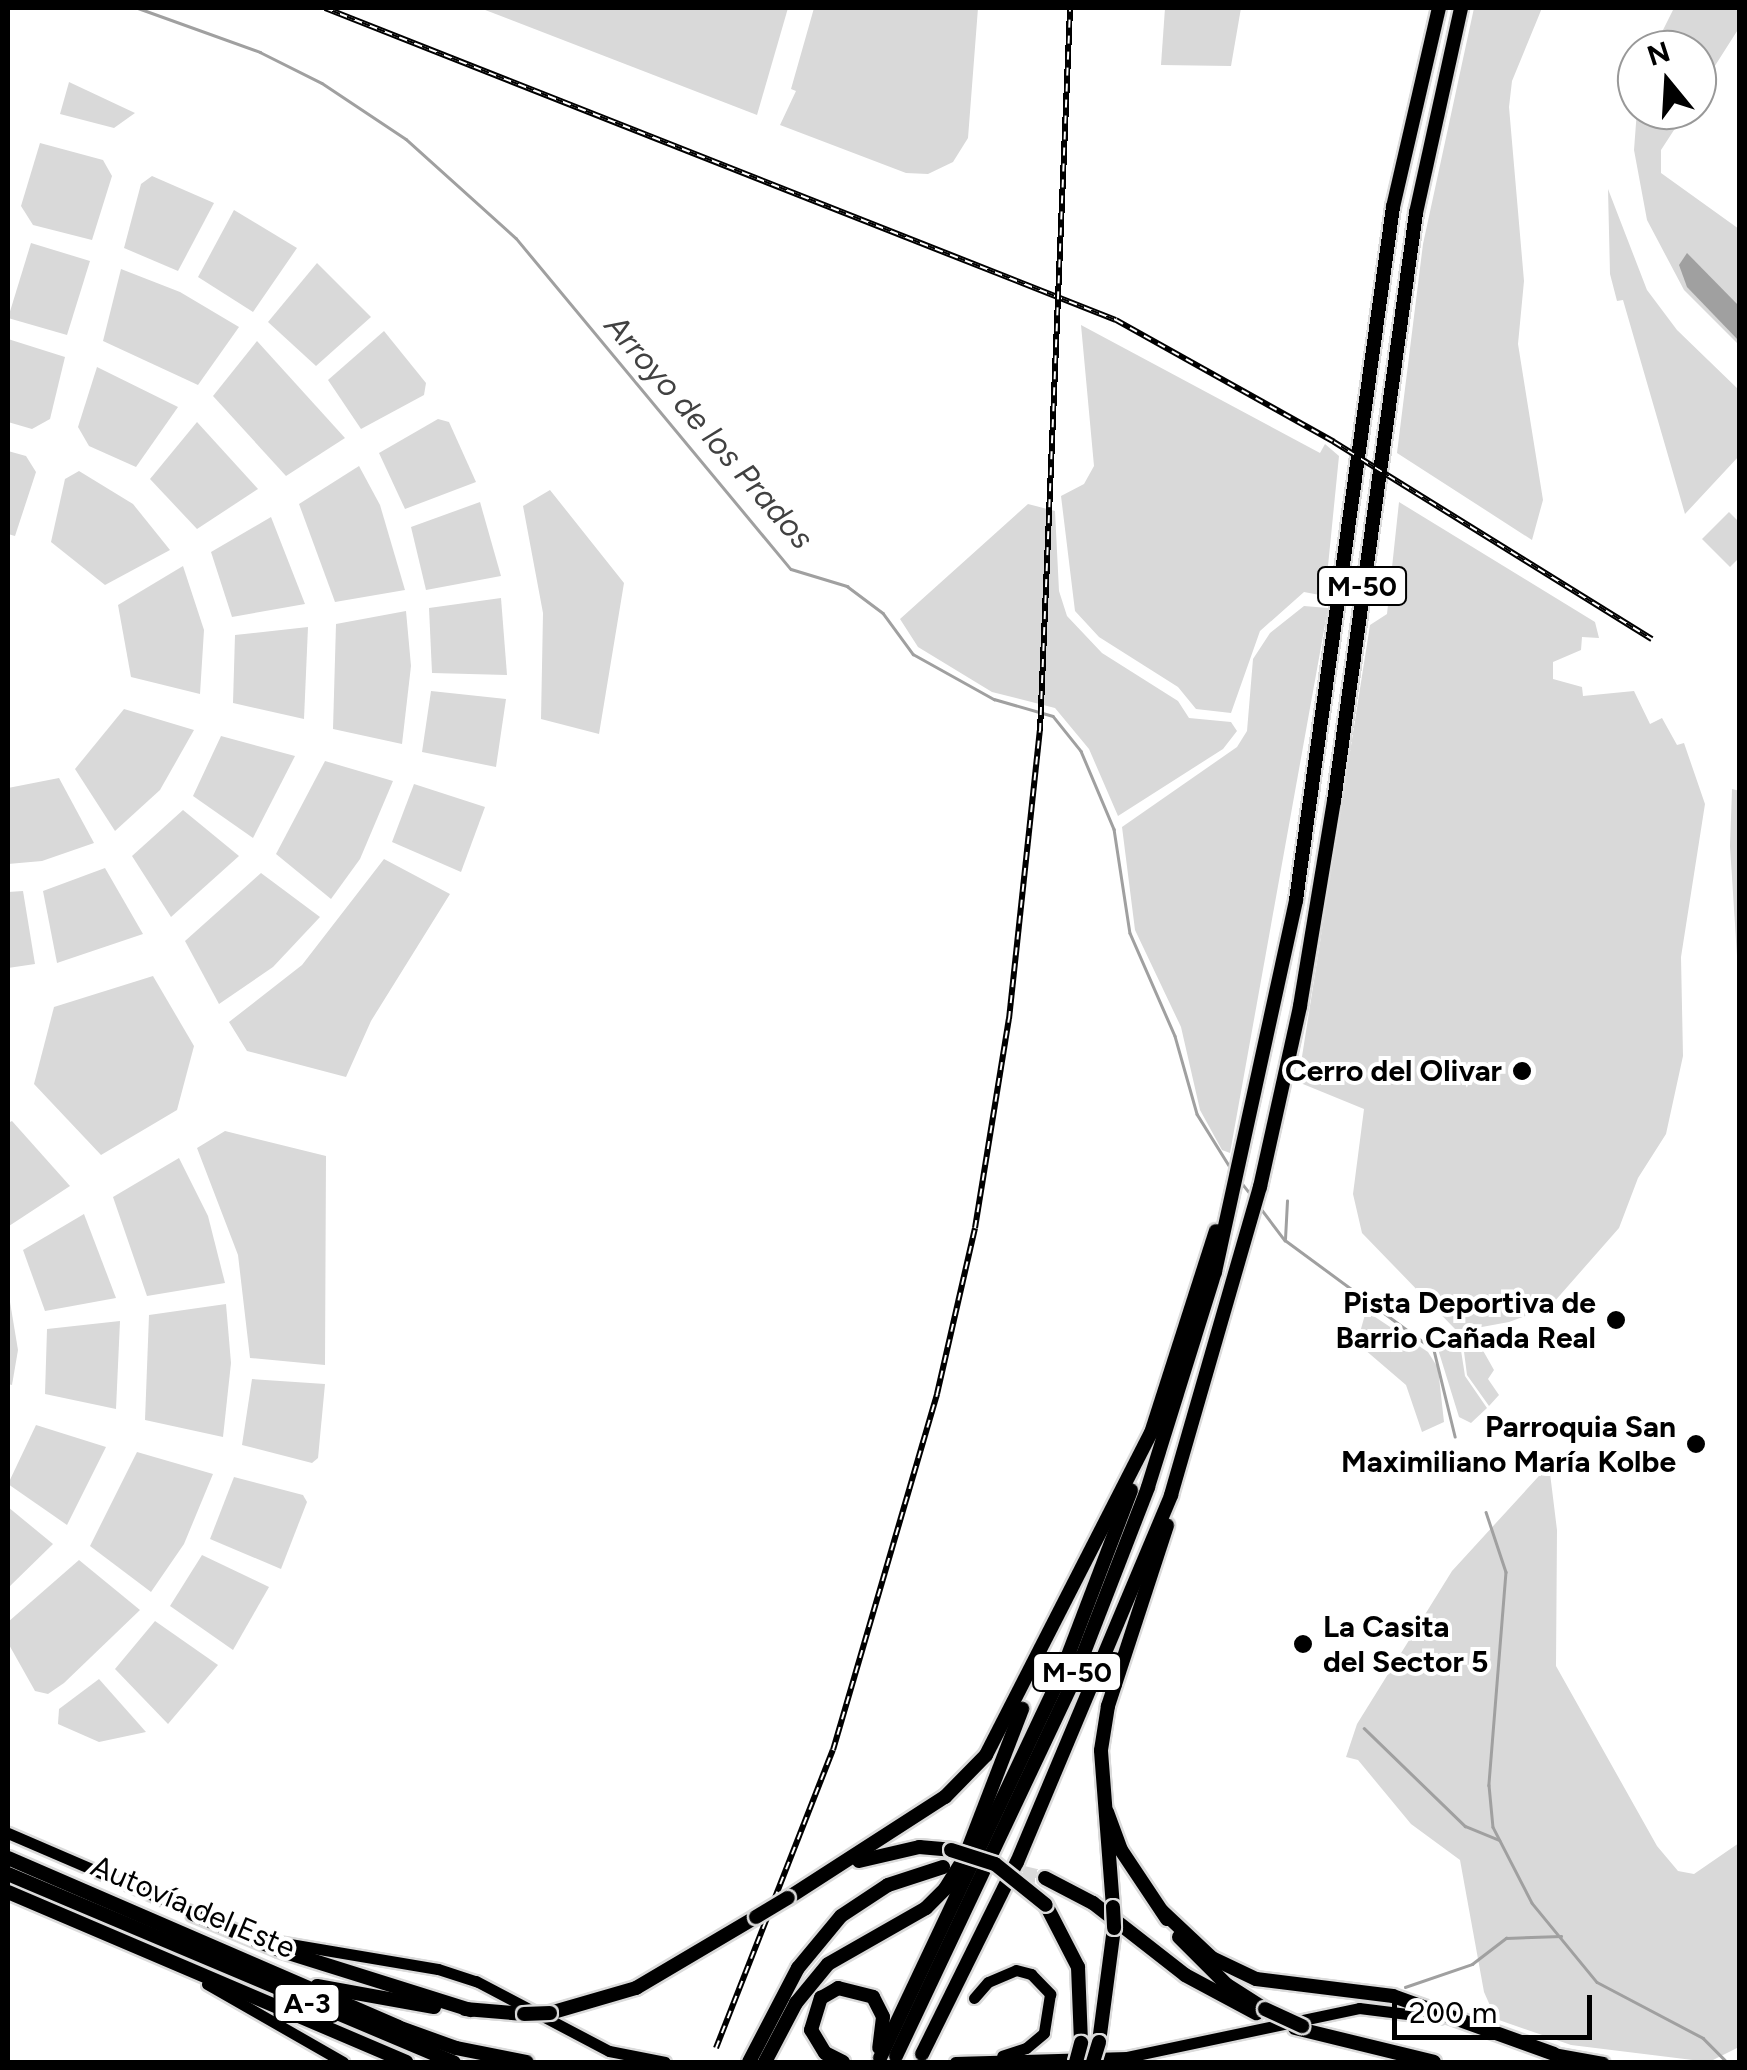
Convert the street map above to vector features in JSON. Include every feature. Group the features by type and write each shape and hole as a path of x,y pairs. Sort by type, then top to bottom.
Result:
{"highway":[{"name":"M-50","path":"884,2057 1071,1686 1148,1487 1248,1141 1296,900 1393,207 1439,8"},
{"name":"M-50","path":"922,2054 1040,1812 1171,1494 1232,1294 1265,1165 1334,800 1416,212 1462,8"},
{"path":"884,2057 1059,1679 1211,1266"},
{"path":"292,1980 471,2010 550,2013 636,1988 810,1884 966,1779 1004,1726 1151,1432"},
{"path":"1093,2062 1100,2042 1114,1928 1100,1782 1108,1706 1150,1584 1171,1494"},
{"path":"765,2062 796,2003 828,1964 926,1908 956,1874 1049,1640"},
{"path":"1106,1819 1190,1952 1263,2012"},
{"path":"810,1884 890,1850 951,1850 995,1864 1046,1905 1078,1968 1081,2042 1076,2062"},
{"name":"Autovía del Este","path":"8,1858 456,2048 527,2062"},
{"path":"750,2062 798,1968 830,1928 888,1885 943,1868"},
{"name":"Autovía del Este","path":"8,1874 454,2062"},
{"path":"1045,1878 1093,1903 1185,1975 1263,2012 1341,2041 1434,2062"},
{"path":"8,1892 158,1961 407,2062"},
{"path":"1162,1911 1212,1958 1256,1980 1393,1996 1554,2054"},
{"path":"194,1914 278,1950 471,2010"},
{"path":"161,1940 407,2062"},
{"path":"843,2062 825,2052 811,2030 822,1998 838,1988 863,1990 881,2009 884,2057"}],"main road":[{"path":"8,1833 194,1914 281,1944 404,1962 476,1980 609,2051 664,2062"},
{"path":"158,1961 278,2020 343,2062"},
{"path":"968,2062 1026,2048 1044,2033 1052,2012 1042,1982 1016,1970 988,1982 974,1998"},
{"path":"955,2062 1127,2057 1359,2008 1430,2016 1554,2054 1603,2062"}],"shaded area":[{"path":"480,8 788,8 757,115"},
{"path":"814,8 978,8 968,138 953,162 928,174 906,173 780,125 796,91 791,89"},
{"path":"1165,8 1241,8 1231,66 1161,65"},
{"path":"1474,8 1542,8 1512,81 1509,107 1524,281 1518,344 1543,500 1532,540 1397,453 1423,244"},
{"path":"1674,8 1739,8 1739,28 1717,63 1717,30 1663,30"},
{"path":"69,82 135,113 114,128 60,114"},
{"path":"1636,130 1674,130 1661,150 1661,173 1739,229 1739,345 1684,290 1647,220 1634,150"},
{"path":"40,143 103,160 112,176 92,240 33,225 21,206"},
{"path":"152,176 214,203 178,271 124,248 141,184"},
{"path":"1608,189 1647,290 1677,330 1739,390 1739,456 1685,514 1623,300 1617,301 1610,274"},
{"path":"234,210 297,248 253,312 198,277"},
{"path":"31,243 90,261 67,335 8,318"},
{"path":"1687,253 1739,306 1739,341 1687,287 1679,265"},
{"path":"317,263 371,317 316,366 268,322"},
{"path":"121,269 180,292 239,327 198,385 103,341"},
{"path":"1081,325 1320,453 1325,444 1339,456 1325,596 1304,592 1260,631 1231,713 1196,709 1178,687 1099,637 1075,611 1061,496 1084,484 1094,466"},
{"path":"384,331 426,383 424,395 361,429 328,380"},
{"path":"8,339 65,357 50,419 32,429 8,422"},
{"path":"257,341 345,438 286,476 213,396"},
{"path":"97,367 178,407 136,467 89,446 78,427"},
{"path":"438,419 449,422 476,482 405,509 379,453"},
{"path":"197,422 258,489 197,529 150,479"},
{"path":"8,451 26,456 36,472 15,536 8,534"},
{"path":"359,466 380,505 405,590 335,602 299,504"},
{"path":"79,471 133,504 170,550 105,585 51,542 65,479"},
{"path":"550,490 624,583 599,734 541,719 543,613 523,506"},
{"path":"480,502 501,576 426,590 411,527"},
{"path":"1399,502 1595,622 1599,638 1582,637 1581,650 1553,662 1553,679 1582,687 1583,696 1634,691 1650,724 1662,718 1677,745 1684,743 1705,804 1681,957 1683,1056 1666,1134 1638,1178 1619,1228 1554,1302 1542,1301 1533,1313 1509,1322 1471,1329 1455,1329 1362,1233 1353,1194 1364,1109 1298,1082 1370,625 1387,614"},
{"path":"1028,504 1055,511 1059,591 1067,616 1102,653 1178,701 1189,718 1231,722 1237,731 1223,749 1118,816 1089,749 1055,708 992,692 918,647 900,619"},
{"path":"1729,512 1740,523 1739,558 1730,567 1702,539"},
{"path":"271,517 305,604 232,617 211,552"},
{"path":"183,566 204,630 200,694 131,677 118,605"},
{"path":"501,598 507,675 432,673 429,608"},
{"path":"1304,606 1328,608 1230,1153 1222,1150 1200,1110 1181,1027 1135,930 1122,827 1237,747 1247,731 1253,659 1270,633"},
{"path":"406,611 411,666 402,744 333,729 336,624"},
{"path":"308,627 304,719 233,703 235,635"},
{"path":"431,691 506,699 496,767 422,752"},
{"path":"124,709 194,730 160,790 115,831 75,769"},
{"path":"221,736 295,756 253,838 193,796"},
{"path":"325,761 393,781 360,859 331,899 276,854"},
{"path":"59,778 94,843 42,861 8,864 8,788"},
{"path":"414,784 485,807 461,872 392,842"},
{"path":"1732,789 1740,791 1739,987 1730,846"},
{"path":"183,810 239,856 171,917 132,856"},
{"path":"384,859 450,894 371,1021 346,1077 247,1051 229,1022 302,965"},
{"path":"105,868 143,934 57,963 43,891"},
{"path":"261,873 320,917 273,967 219,1004 185,941"},
{"path":"23,891 35,964 8,968 8,892"},
{"path":"153,976 194,1046 177,1110 101,1155 34,1084 54,1007"},
{"path":"12,1121 70,1186 9,1226 8,1123"},
{"path":"225,1131 326,1156 325,1365 250,1358 238,1255 197,1148"},
{"path":"179,1158 208,1216 225,1283 147,1296 113,1197"},
{"path":"84,1214 116,1298 45,1311 23,1250"},
{"path":"8,1290 18,1350 12,1385 8,1384"},
{"path":"226,1304 231,1363 223,1437 145,1420 149,1315"},
{"path":"1366,1311 1428,1352 1438,1368 1444,1422 1422,1432 1406,1385 1357,1343"},
{"path":"120,1321 116,1409 45,1394 47,1329"},
{"path":"1460,1344 1465,1376 1487,1408 1471,1423 1459,1417 1437,1346"},
{"path":"1463,1344 1481,1347 1494,1370 1488,1379 1499,1395 1489,1406 1467,1375"},
{"path":"252,1379 325,1384 318,1458 312,1463 242,1445"},
{"path":"36,1425 106,1447 67,1525 8,1484"},
{"path":"137,1452 213,1474 184,1544 151,1592 90,1546"},
{"path":"1549,1465 1557,1530 1556,1666 1657,1846 1678,1871 1694,1874 1739,1843 1739,2047 1709,2062 1571,2045 1496,2019 1484,1992 1460,1860 1411,1824 1358,1760 1346,1757 1357,1724 1452,1571"},
{"path":"234,1477 303,1495 307,1502 281,1569 210,1539"},
{"path":"8,1507 53,1544 8,1588"},
{"path":"202,1555 269,1587 233,1650 170,1606"},
{"path":"79,1560 140,1610 64,1683 48,1694 35,1691 8,1643 8,1622"},
{"path":"155,1621 218,1665 168,1724 115,1669"},
{"path":"99,1679 146,1732 99,1742 58,1724 59,1709"}],"waterway":[{"name":"Arroyo de los Prados","path":"138,8 260,52 322,83 406,139 516,238 791,569 847,586 883,613 913,654 994,699 1053,716 1081,751 1114,829 1130,933 1175,1036 1197,1114 1230,1167"},
{"name":"Arroyo de los Prados","path":"1241,1182 1251,1195"},
{"path":"1285,1239 1287,1201"},
{"name":"Arroyo de los Prados","path":"1262,1210 1285,1240 1434,1350 1455,1436"},
{"name":"Arroyo de los Prados","path":"1486,1512 1506,1572 1489,1785 1493,1827 1532,1903 1597,1982 1703,2038 1727,2062"},
{"path":"1364,1728 1465,1826 1499,1840"},
{"path":"1405,1987 1472,1964 1506,1938 1561,1936"}],"tunnel":[{"path":"1002,1868 1045,1878"}],"railway":[{"path":"325,8 1116,320 1334,442 1652,639"},
{"path":"716,2048 833,1750 937,1394 975,1228 1009,1019 1040,731 1070,8"}],"place":[{"name":"Cerro del Olivar","path":"1522,1071"},
{"name":"Pista Deportiva de Barrio Cañada Real","path":"1616,1320"},
{"name":"Parroquia San Maximiliano María Kolbe","path":"1696,1444"},
{"name":"La Casita del Sector 5","path":"1303,1644"}]}
